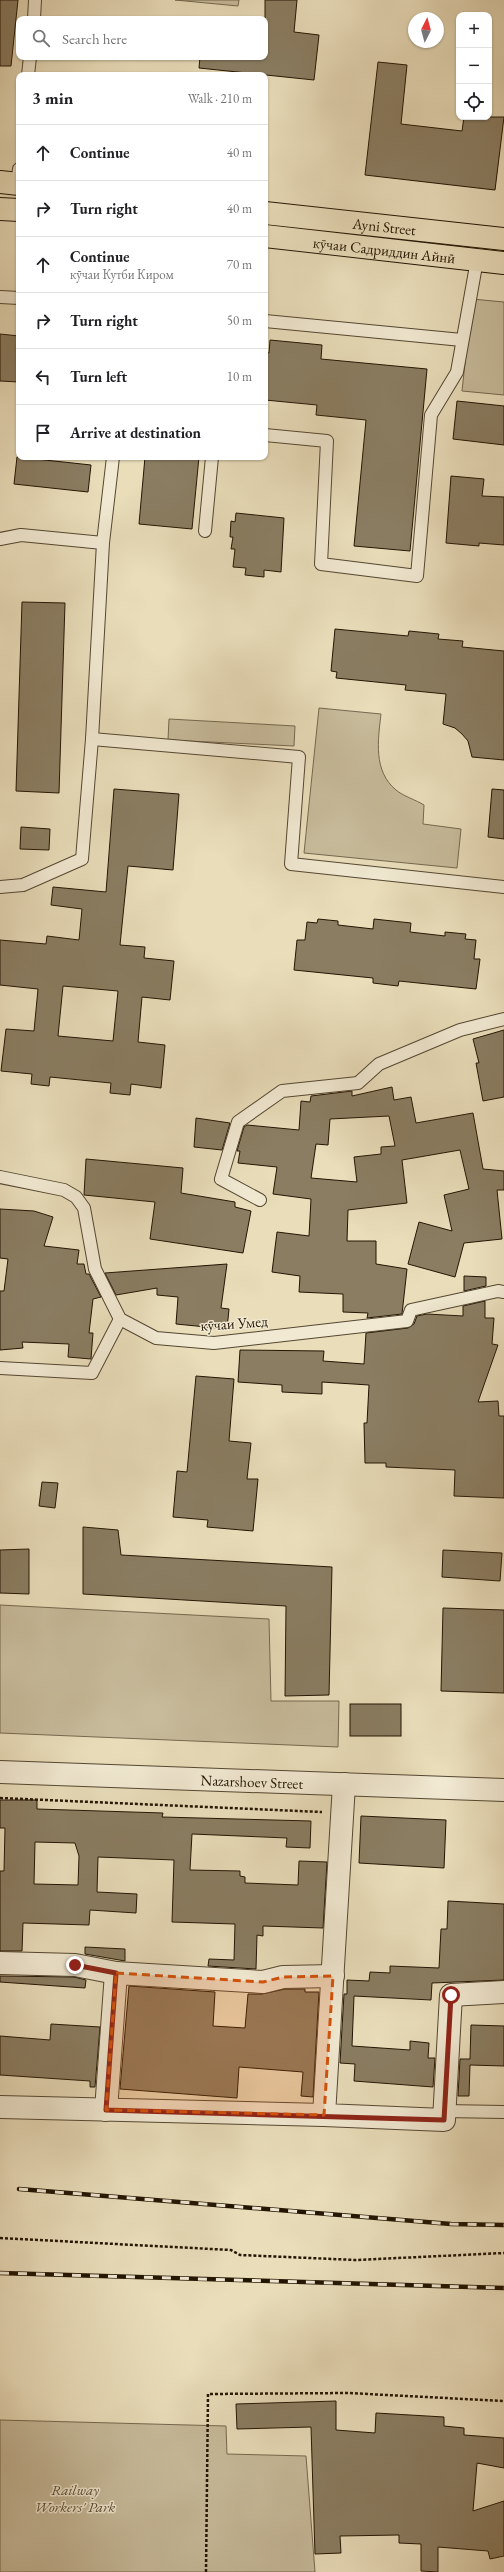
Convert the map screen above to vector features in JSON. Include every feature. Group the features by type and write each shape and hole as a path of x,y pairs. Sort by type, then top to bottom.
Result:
{"highway":[{"path":"0,209 16,210"},
{"name":"Ayni Street","path":"268,213 504,239"},
{"name":"кӯчаи Садриддин Айнӣ","path":"268,236 504,263"}],"street":[{"name":"Nazarshoev Street","path":"0,1772 504,1790"},
{"path":"324,2115 344,1784"},
{"path":"0,1963 75,1965 116,1973 263,1982 283,1977 333,1976"},
{"path":"106,2110 116,1973"},
{"path":"0,2107 324,2115 444,2120 451,1995 504,1992"}],"lane":[{"path":"34,16 35,0"},
{"path":"28,72 30,60"},
{"path":"268,435 327,441 321,564 417,576 431,415 457,372 477,260"},
{"path":"0,298 16,298"},
{"path":"268,321 462,340"},
{"path":"0,887 23,885 82,858 92,739 103,543 113,460"},
{"path":"205,531 212,460"},
{"path":"0,539 21,535 103,543"},
{"path":"92,739 299,757 291,864 504,887"},
{"path":"260,1200 221,1179 238,1122 262,1104 282,1091 358,1084 379,1064 460,1030 504,1019"},
{"path":"0,1177 64,1190 76,1197 84,1208 95,1269 120,1319 92,1373 0,1368"},
{"name":"кӯчаи Умед","path":"120,1319 156,1338 214,1343 407,1321 411,1310 498,1291 504,1292"},
{"path":"444,2111 504,2112"}],"path":[{"path":"0,1798 343,1813"},
{"path":"0,2238 231,2250 240,2255 356,2260 504,2253"},
{"path":"206,2572 208,2394 348,2393 504,2401"}],"highlighted area":[{"path":"116,1973 263,1982 283,1977 333,1976 324,2115 106,2110"}],"green space":[{"path":"175,0 239,0 238,6"},
{"path":"472,299 504,302 504,395 462,391"},
{"path":"319,708 381,714 378,744 380,764 384,774 396,790 424,805 423,824 461,829 457,868 304,853"},
{"path":"169,719 295,726 294,746 168,740"},
{"path":"0,1605 269,1619 271,1701 339,1701 338,1747 0,1733"},
{"name":"Railway Workers' Park","path":"0,2420 226,2426 227,2454 306,2456 315,2572 0,2572"}],"building":[{"path":"0,0 18,0 11,66 0,66"},
{"path":"265,0 297,0 294,32 319,35 314,80 268,75 268,72 237,72 199,68 200,60 268,60 268,16 265,16"},
{"path":"378,62 407,65 401,124 462,131 464,120 492,120 492,117 504,117 495,190 365,175"},
{"path":"0,334 16,336 16,382 0,381"},
{"path":"270,340 322,345 321,359 427,369 410,551 354,546 366,420 316,415 317,405 268,400"},
{"path":"457,401 504,406 504,445 453,439"},
{"path":"17,460 45,460 91,465 88,492 14,484"},
{"path":"145,460 199,460 192,529 139,524"},
{"path":"451,476 484,479 482,496 504,497 504,545 479,543 479,546 446,543"},
{"path":"236,513 284,518 281,572 264,570 264,577 245,575 246,568 233,567 235,549 231,549 233,537 230,537 231,521 235,522"},
{"path":"22,602 65,603 59,793 16,791"},
{"path":"335,629 408,636 409,631 439,634 438,639 463,641 462,647 504,651 504,760 472,757 468,741 462,734 455,728 443,724 446,694 405,690 406,685 336,678 337,672 331,671"},
{"path":"114,789 179,794 173,870 128,866 120,945 145,947 144,958 174,961 170,1000 142,997 138,1042 165,1045 161,1088 131,1084 130,1095 110,1093 111,1083 50,1077 49,1086 31,1084 32,1074 1,1071 6,1029 34,1031 38,989 0,985 0,940 46,944 47,936 79,940 82,909 51,905 53,887 106,892","holes":["63,986 118,991 113,1041 58,1036"]},
{"path":"492,789 504,790 504,839 488,837"},
{"path":"21,827 50,829 49,850 20,849"},
{"path":"318,919 338,921 338,925 373,929 374,919 411,923 410,932 445,936 445,932 466,934 465,939 476,940 474,959 480,959 476,989 399,981 398,986 373,983 373,978 294,970 297,940 305,940 307,922 317,923"},
{"path":"504,1030 504,1097 483,1101 476,1063 479,1063 473,1039"},
{"path":"392,1087 394,1100 411,1097 416,1123 473,1113 483,1169 504,1171 504,1190 497,1190 502,1239 464,1243 455,1277 408,1264 419,1222 452,1231 444,1195 469,1189 460,1150 402,1160 407,1203 348,1210 347,1241 376,1241 376,1264 407,1269 402,1314 367,1318 368,1313 343,1312 343,1294 299,1292 300,1276 272,1272 277,1232 309,1236 311,1199 273,1194 277,1167 238,1163 240,1151 237,1151 244,1127 247,1125 299,1130 301,1101 310,1102 311,1096 352,1091 352,1096","holes":["389,1116 395,1146 381,1147 381,1154 354,1157 357,1182 311,1178 316,1144 328,1145 330,1119"]},
{"path":"196,1118 230,1123 222,1150 194,1147"},
{"path":"86,1159 183,1168 181,1193 235,1202 235,1207 251,1211 243,1253 150,1239 155,1202 84,1195"},
{"path":"0,1209 34,1211 53,1217 44,1246 79,1250 77,1264 84,1264 86,1274 89,1274 101,1297 93,1299 89,1333 93,1333 91,1359 68,1357 69,1344 22,1342 23,1348 0,1350 0,1291 4,1291 8,1259 0,1258"},
{"path":"227,1264 221,1308 229,1309 227,1329 176,1324 178,1297 157,1295 157,1288 116,1295 105,1273"},
{"path":"464,1276 486,1277 486,1286 464,1291"},
{"path":"485,1301 485,1318 494,1318 492,1344 498,1345 478,1402 498,1401 499,1416 504,1416 504,1498 454,1496 455,1470 386,1467 386,1463 365,1463 364,1423 367,1423 369,1385 322,1382 322,1394 282,1392 282,1385 238,1382 240,1350 324,1351 323,1361 364,1364 366,1333 408,1328 414,1324 417,1316 427,1314 463,1316 463,1306"},
{"path":"196,1376 234,1379 229,1441 251,1443 247,1479 258,1479 253,1531 207,1527 208,1520 173,1517 177,1471 187,1472"},
{"path":"42,1482 58,1483 55,1508 39,1506"},
{"path":"83,1527 118,1530 121,1555 332,1567 329,1695 285,1696 286,1606 83,1594"},
{"path":"29,1549 29,1594 0,1593 0,1550"},
{"path":"443,1550 502,1553 500,1581 442,1577"},
{"path":"443,1608 504,1610 504,1693 441,1691"},
{"path":"350,1704 401,1704 401,1736 350,1736"},
{"path":"0,1800 37,1800 37,1809 163,1813 162,1817 311,1821 310,1848 286,1847 287,1838 192,1834 190,1870 240,1871 240,1876 245,1877 245,1883 298,1885 299,1861 327,1862 323,1928 263,1926 263,1936 257,1935 256,1969 208,1966 209,1959 234,1960 235,1924 172,1922 174,1860 98,1857 97,1892 137,1894 136,1913 90,1910 89,1925 23,1923 22,1951 0,1951 0,1871 4,1871 5,1828 0,1828","holes":["35,1842 75,1843 79,1856 78,1885 34,1884"]},
{"path":"361,1816 446,1820 444,1868 359,1863"},
{"path":"448,1901 504,1904 504,1980 432,1983 431,2000 354,1996 352,2046 410,2050 410,2041 429,2043 428,2058 435,2058 433,2087 354,2081 355,2064 340,2063 344,1994 347,1994 347,1980 369,1981 370,1972 390,1973 390,1966 439,1968 441,1929 447,1929"},
{"path":"85,1947 125,1949 125,1961 85,1954"},
{"path":"0,1976 74,1977 86,1980 85,1988 0,1982"},
{"path":"129,1986 215,1992 213,2026 245,2028 248,1994 262,1994 285,1989 305,1989 305,1992 319,1992 313,2097 301,2096 303,2072 239,2067 237,2098 120,2089"},
{"path":"51,2024 100,2027 95,2087 90,2087 90,2081 0,2075 0,2036 50,2040"},
{"path":"471,2025 504,2026 504,2066 470,2065 469,2096 458,2096 460,2059 470,2059"},
{"path":"336,2401 336,2430 375,2433 376,2413 444,2417 444,2426 464,2428 464,2435 504,2438 504,2468 477,2463 473,2511 504,2501 504,2556 490,2559 488,2551 438,2547 438,2572 421,2571 421,2544 399,2543 399,2535 340,2536 341,2553 315,2554 311,2427 237,2429 236,2404"}],"railway":[{"path":"19,2189 451,2224 504,2225"},
{"path":"0,2273 504,2288"}],"route":[{"path":"75,1965 116,1973 106,2110 324,2115 444,2120 451,1995"}]}
